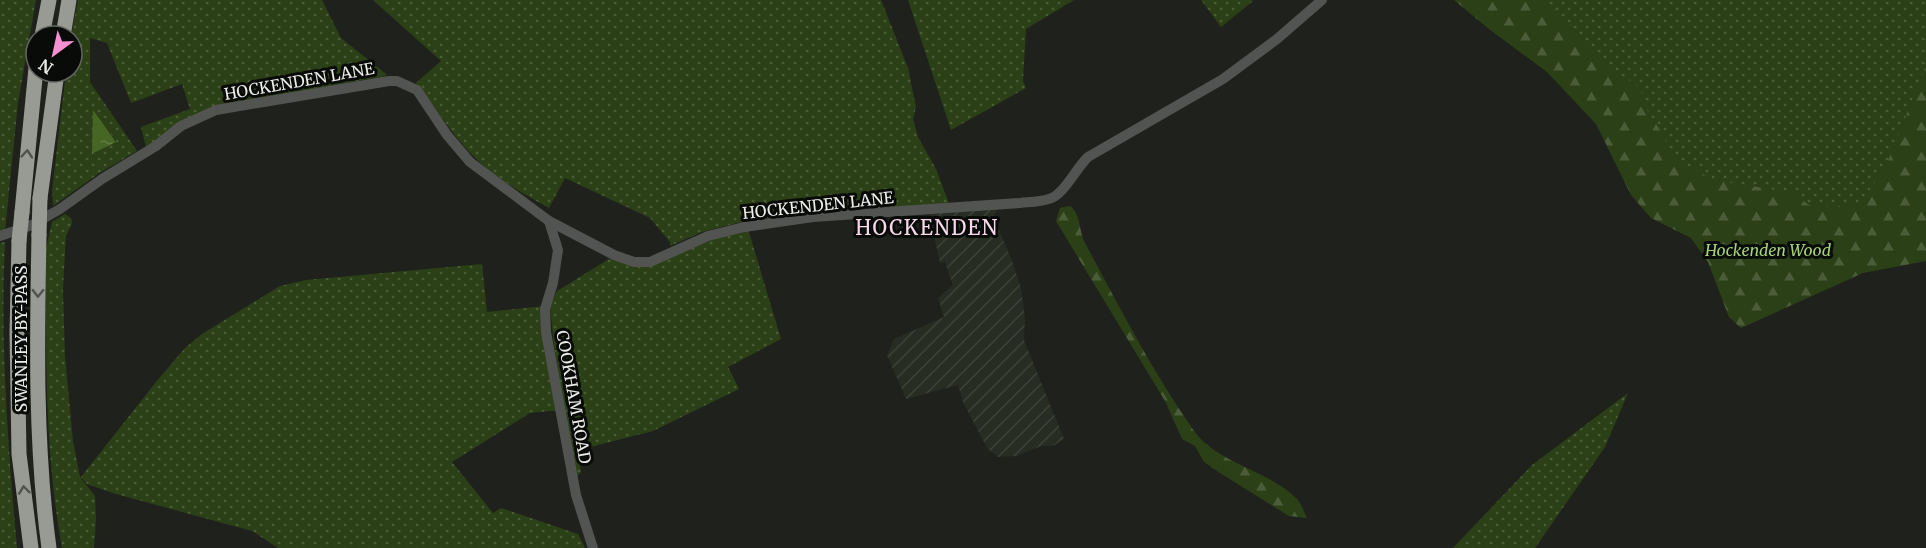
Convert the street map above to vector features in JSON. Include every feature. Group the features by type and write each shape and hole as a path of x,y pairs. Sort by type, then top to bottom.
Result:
{"highway":[{"path":"44,24 49,0"},
{"path":"65,24 69,0"},
{"name":"SWANLEY BY-PASS","path":"31,548 19,454 17,333 21,212 34,84"},
{"name":"SWANLEY BY-PASS","path":"49,548 40,444 37,333 40,198 55,84"}],"street":[{"name":"HOCKENDEN LANE","path":"0,236 32,225 60,209 102,179 156,146 182,126 216,110 389,81 397,81 417,90 447,135 470,162 549,221 614,255 634,262 650,262 708,236 744,227 813,218 1050,199 1059,194 1074,171 1088,157 1223,79 1277,39 1322,0"},
{"name":"COOKHAM ROAD","path":"549,221 558,250 553,284 545,309 546,332 576,495 593,548"},
{"path":"558,250 574,235"}],"shaded area":[{"path":"999,208 993,216 1021,288 1025,317 1024,340 1064,439 1053,446 1041,446 1017,456 998,457 987,448 963,402 958,385 906,399 887,355 894,339 944,317 938,298 953,285 945,262 940,263 929,213"}],"green space":[{"path":"0,0 36,0 32,24 24,24 24,69 18,103 5,231 0,231"},
{"path":"78,0 322,0 341,38 386,74 386,76 215,106 146,147 141,127 190,109 182,84 131,103 107,43 90,38 90,82 137,151 98,174 53,206 52,191 65,84 84,84 84,24 73,24","holes":["93,111 116,141 93,154"]},
{"path":"373,0 881,0 908,68 916,107 913,119 918,137 936,169 949,204 737,223 702,232 670,246 670,242 650,218 565,178 549,208 493,173 457,138 416,83 441,61"},
{"path":"908,0 1074,0 1026,29 1023,81 1026,88 951,130"},
{"path":"1201,0 1251,0 1253,1 1221,27"},
{"name":"Hockenden Wood","path":"1454,0 1541,0 1566,19 1602,64 1640,87 1646,108 1663,135 1673,158 1714,180 1793,193 1809,205 1837,207 1861,202 1885,168 1926,66 1926,261 1863,273 1741,328 1729,317 1708,262 1691,238 1651,218 1631,195 1596,124 1547,72"},
{"path":"1465,0 1926,0 1926,246 1756,234"},
{"path":"1070,206 1078,218 1083,239 1123,314 1192,428 1202,440 1228,459 1285,489 1298,501 1307,518 1289,516 1220,473 1204,462 1195,446 1182,439 1165,401 1056,221 1060,208"},
{"path":"65,214 71,218 72,223 66,236 63,290 65,357 73,441 80,477 95,496 94,548 62,548 52,474 47,399 46,249 52,222"},
{"path":"748,229 781,339 728,367 739,389 653,431 578,450 581,472 575,479 550,306 557,291 609,259 634,265 705,239"},
{"path":"5,242 4,357 17,548 0,548 0,243"},
{"path":"482,264 487,312 545,306 560,410 530,413 452,462 493,513 501,508 578,534 585,548 278,548 252,531 116,494 87,484 81,477 185,348 202,334 280,286 306,280"},
{"path":"1628,393 1605,447 1535,548 1453,548 1532,465"}],"water":[{"path":"93,110 116,142 92,154"}],"district":[{"name":"HOCKENDEN","path":"927,227"}]}
